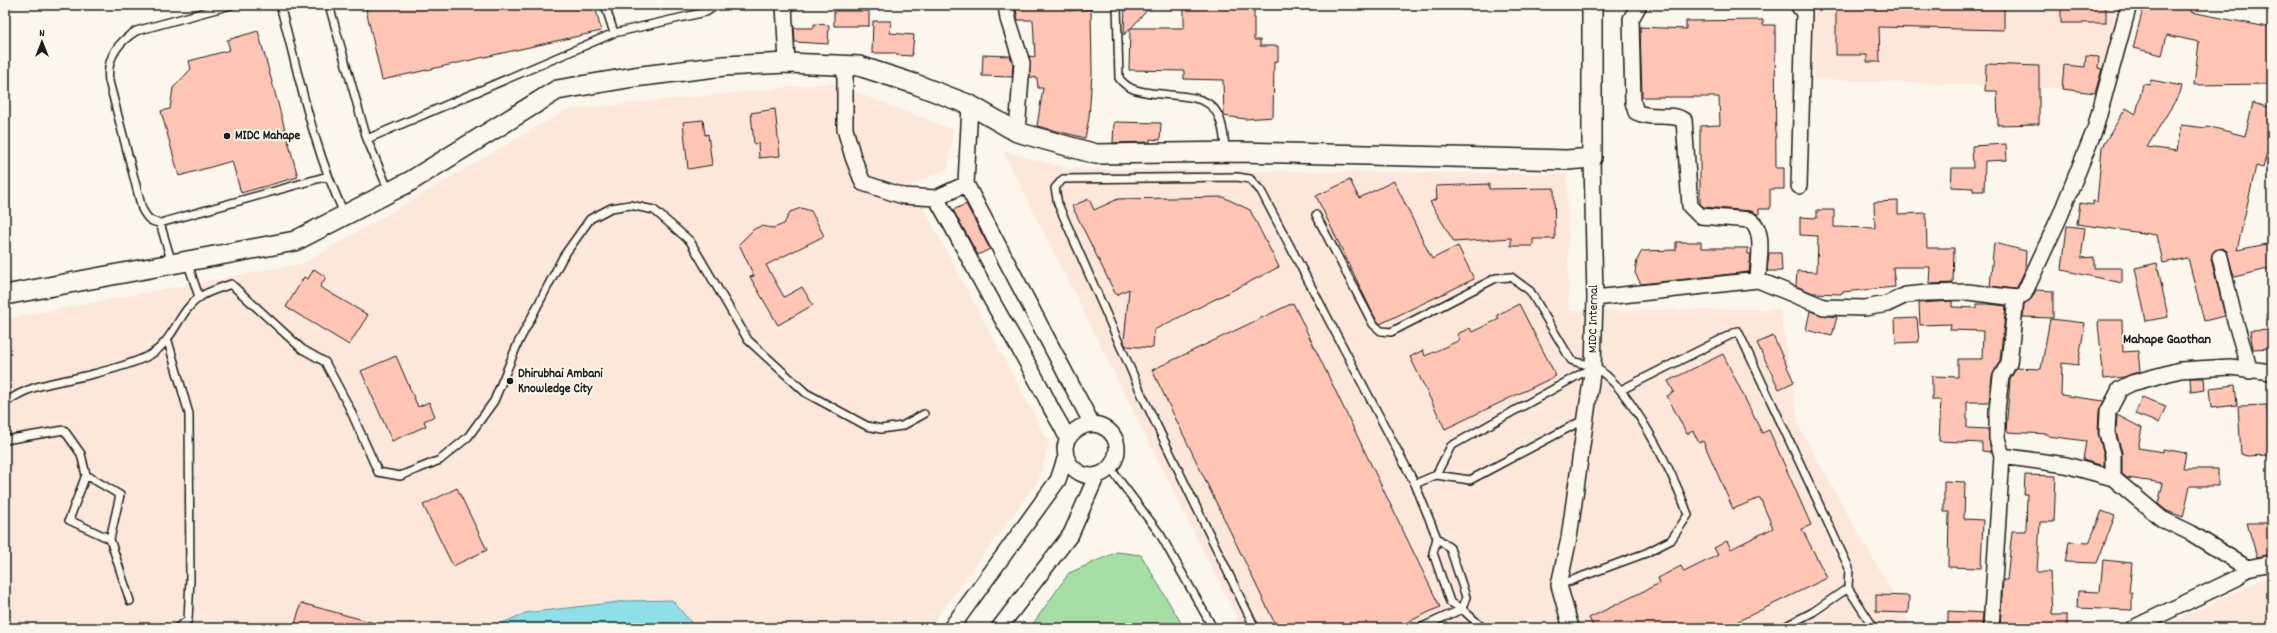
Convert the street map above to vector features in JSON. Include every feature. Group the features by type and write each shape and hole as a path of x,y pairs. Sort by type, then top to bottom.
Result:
{"street":[{"path":"784,5 787,63"},
{"path":"1006,5 1008,19 1022,63 1017,132"},
{"name":"MIDC Internal","path":"1571,628 1559,585 1568,538 1593,366 1595,298 1592,158 1592,5"},
{"path":"1639,5 1631,19 1633,102 1636,112 1646,117 1678,117 1684,120 1690,206 1700,216 1750,220 1756,224 1759,232 1758,280"},
{"path":"1798,5 1804,13 1799,186"},
{"path":"1595,298 1758,280 1824,307 1865,308 1887,304 1906,296 1928,292 1968,292 2016,298 2024,294 2060,216 2095,129 2129,5"},
{"path":"5,295 295,242 390,193 489,134 557,90 634,77 724,66 787,63 859,66 914,84 970,105 1017,132 1096,154 1225,152 1567,160 1592,158"},
{"path":"845,66 845,129 853,158 863,183 903,196 936,198 966,184"},
{"path":"970,105 966,184 1092,424"},
{"path":"936,198 1042,389 1067,440 1066,456 1058,480 951,628"},
{"path":"2220,257 2234,317 2250,371"},
{"path":"1991,628 1991,597 2002,456 1997,438 1997,410 2001,376 2009,363 2016,298"},
{"path":"2113,478 2113,454 2107,433 2108,412 2120,390 2132,383 2180,370 2230,367 2250,371 2272,372"},
{"path":"1066,456 1069,463 1081,474 1097,475 1110,468 1117,452 1117,444 1108,430 1092,424 1077,428 1067,440"},
{"path":"2002,456 2066,465 2113,478 2162,519 2191,533 2247,568"},
{"path":"999,628 1071,534 1097,475"},
{"path":"2133,628 2237,578 2247,568 2272,563"}],"lane":[{"path":"231,5 136,31 126,38 111,57 108,71 108,81 142,209 147,218 153,222 160,222 328,176"},
{"path":"280,5 328,176 345,215"},
{"path":"329,5 367,139 390,193"},
{"path":"605,5 614,33"},
{"path":"367,139 614,33 706,12 717,5"},
{"path":"1117,5 1119,78 1125,86 1138,91 1204,100 1214,106 1220,115 1225,152"},
{"path":"1255,628 1142,395 1058,204 1055,188 1063,179 1237,177 1250,179 1261,192 1415,484 1437,538 1450,548 1466,597 1462,609 1420,628"},
{"path":"5,403 14,395 47,382 96,374 147,357 168,341 178,322 199,297 231,284 302,349 325,362 349,407 378,472 400,476 440,460 468,437 494,401 518,343 563,257 590,219 611,208 630,205 654,210 690,241 748,340 806,393 867,426 881,429 902,426 924,414"},
{"path":"1316,215 1373,324 1381,331 1391,332 1496,278 1511,277 1530,291 1571,360 1578,364 1593,366 1621,390 1641,420 1680,491 1688,515 1671,540 1646,553 1559,585"},
{"path":"160,222 179,262 199,297"},
{"path":"1621,390 1738,331 1849,568 1848,588 1874,628"},
{"path":"168,341 189,414 190,579 188,620 177,628"},
{"path":"1436,475 1451,446 1593,366"},
{"path":"1415,484 1436,475 1470,480 1585,419"},
{"path":"5,440 64,430 81,454 86,475 70,520 110,539"},
{"path":"1110,468 1160,534 1213,628"},
{"path":"86,475 120,495 110,539 130,601"},
{"path":"1437,538 1433,553 1450,602 1462,609 1483,628"},
{"path":"1782,628 1813,612 1848,588"}],"shaded area":[{"path":"1813,5 2119,5 2097,90 1814,79"},
{"name":"Dhirubhai Ambani Knowledge City","path":"832,83 953,130 948,169 911,185 1049,443 1039,480 929,628 5,628 5,319 304,263 566,110"},
{"path":"1003,151 1069,169 1567,174 1569,311 1780,309 1799,427 1912,628 1242,628"},
{"path":"2272,575 2272,628 2159,628"}],"green space":[{"path":"1117,552 1141,555 1184,628 1030,628 1069,573"}],"water":[{"path":"672,600 696,628 491,628 525,613 627,601"}],"building":[{"path":"365,5 595,5 601,31 382,80"},
{"path":"1015,5 1068,6 1068,11 1091,9 1092,73 1089,118 1085,138 1037,126 1043,88 1038,88 1037,78 1030,77 1029,56 1035,57 1033,20 1018,20"},
{"path":"1125,5 1152,5 1131,28 1184,28 1184,5 1254,5 1254,40 1260,40 1260,46 1278,46 1278,61 1274,62 1273,117 1246,119 1224,116 1223,80 1184,79 1184,71 1129,70 1130,28 1124,35"},
{"path":"1836,5 2004,5 2004,30 1879,27 1880,62 1867,62 1867,55 1836,55"},
{"path":"2061,5 2106,5 2106,23 2061,23"},
{"path":"2144,5 2183,5 2192,7 2191,12 2272,28 2272,84 2194,85 2199,42 2167,35 2162,55 2133,48"},
{"path":"834,11 869,11 869,26 834,26"},
{"path":"1763,20 1763,25 1775,25 1776,168 1784,168 1784,189 1770,189 1770,209 1759,209 1759,215 1751,211 1704,207 1700,204 1700,126 1720,125 1719,97 1642,97 1640,27 1686,29 1686,21"},
{"path":"873,21 891,21 890,33 914,35 912,56 896,55 896,53 872,53"},
{"path":"814,24 829,25 828,44 795,42 794,28 814,28"},
{"name":"MIDC Mahape","path":"258,31 298,177 241,193 232,161 179,176 161,111 170,109 173,88 191,69 189,61 230,50 227,40"},
{"path":"983,55 1010,56 1013,64 1012,77 982,76"},
{"path":"2086,56 2099,57 2098,68 2102,69 2095,93 2062,89 2064,65 2085,67"},
{"path":"1986,64 2039,66 2039,124 1998,125 1997,91 1985,91"},
{"path":"2151,80 2182,86 2180,93 2147,147 2177,151 2181,125 2206,128 2207,126 2245,136 2253,103 2272,108 2272,133 2263,168 2256,166 2237,250 2272,243 2272,268 2234,277 2227,251 2222,248 2214,251 2211,259 2225,316 2204,321 2188,258 2163,263 2157,235 2077,224 2080,203 2093,205 2093,201 2097,202 2102,147 2126,108 2136,114 2143,84 2150,85"},
{"path":"775,109 780,156 759,158 758,143 754,144 751,113"},
{"path":"703,120 705,135 708,134 712,165 688,169 683,122"},
{"path":"1114,122 1161,123 1160,140 1150,139 1150,142 1113,143"},
{"path":"2006,144 2007,160 1985,161 1984,191 1973,191 1973,188 1951,187 1952,168 1973,168 1972,146"},
{"path":"1350,180 1359,198 1394,181 1432,259 1458,246 1474,279 1380,324 1374,316 1316,196"},
{"path":"1489,184 1489,189 1554,188 1555,239 1533,239 1533,246 1511,246 1511,238 1454,242 1430,202 1437,199 1436,186"},
{"path":"1223,197 1250,210 1279,267 1154,330 1153,348 1126,346 1124,342 1129,289 1116,295 1072,206 1089,199 1094,210 1118,199"},
{"path":"1898,201 1898,214 1926,213 1927,248 1954,248 1953,283 1929,284 1930,267 1893,267 1895,287 1842,292 1841,294 1813,293 1796,286 1797,271 1817,272 1818,236 1800,235 1800,217 1817,218 1817,210 1834,210 1834,227 1875,228 1874,202"},
{"path":"966,204 990,249 978,255 953,210"},
{"path":"801,208 811,211 824,236 766,265 784,297 802,287 813,305 778,325 750,277 754,276 739,244 754,229 761,226 773,228 784,224 790,212"},
{"path":"2067,226 2085,228 2081,258 2094,257 2094,268 2122,268 2122,283 2062,270"},
{"path":"1676,242 1701,242 1701,248 1748,248 1748,254 1751,254 1749,272 1641,284 1635,273 1637,260 1642,251 1676,250"},
{"path":"1994,243 2026,251 2025,270 2017,287 2014,289 1990,286"},
{"path":"1769,253 1781,253 1782,271 1767,271"},
{"path":"2157,263 2168,317 2146,321 2135,268"},
{"path":"314,269 326,277 320,287 368,315 349,345 286,307 304,277 308,279"},
{"path":"2036,290 2053,291 2053,318 2023,317 2024,304 2032,298"},
{"path":"1952,301 1952,307 1977,308 1977,304 2006,306 2000,360 1992,376 1989,402 1967,402 1967,428 1988,429 1991,452 1982,451 1982,443 1939,441 1941,400 1932,400 1932,376 1958,377 1958,359 1982,359 1983,331 1950,330 1951,324 1920,325 1919,303"},
{"path":"1293,303 1440,607 1395,628 1277,628 1152,370"},
{"path":"1519,304 1556,376 1445,429 1410,357 1423,350 1425,356 1460,340 1457,334 1470,328 1472,332 1499,319 1497,315"},
{"path":"1810,311 1821,315 1837,317 1832,336 1806,330"},
{"path":"1917,318 1919,342 1896,343 1895,319"},
{"path":"2050,319 2085,323 2078,365 2062,363 2061,395 2104,401 2099,411 2098,433 2104,455 2104,466 2083,460 2086,441 2048,436 2048,434 2006,432 2010,380 2016,368 2041,369"},
{"path":"2099,320 2122,320 2123,352 2138,351 2140,371 2124,377 2104,379 2098,324"},
{"path":"2272,330 2272,348 2253,349 2250,331"},
{"path":"1773,336 1794,382 1779,389 1757,343"},
{"path":"1723,354 1762,433 1769,430 1811,525 1802,529 1827,578 1724,628 1594,628 1589,618 1660,583 1658,578 1681,566 1684,572 1718,555 1714,548 1727,541 1731,549 1773,528 1760,498 1733,509 1703,441 1699,443 1693,431 1687,434 1667,396 1674,392 1668,381"},
{"path":"396,356 418,407 429,402 435,416 424,421 426,426 392,441 361,371"},
{"path":"2190,378 2204,378 2205,390 2191,392"},
{"path":"2235,385 2237,405 2211,408 2209,388"},
{"path":"2142,397 2166,406 2159,423 2135,414"},
{"path":"2267,405 2269,455 2247,456 2241,454 2238,406"},
{"path":"2117,415 2142,428 2138,448 2163,452 2163,449 2186,453 2183,469 2218,469 2218,486 2190,486 2183,517 2167,511 2158,504 2163,483 2127,478 2122,474 2122,452 2116,432"},
{"path":"2025,475 2056,476 2054,522 2040,522 2037,572 2050,572 2052,615 2067,615 2067,628 2000,628 2003,580 2007,580 2012,531 2026,531 2027,494 2024,494"},
{"path":"1944,481 1965,482 1964,519 1983,520 1981,568 1948,567 1949,512 1944,512"},
{"path":"457,488 487,550 453,566 423,505"},
{"path":"2102,511 2115,516 2097,563 2065,562 2069,542 2089,543"},
{"path":"2247,523 2272,523 2272,554 2257,557"},
{"path":"2103,560 2132,563 2129,593 2132,593 2132,610 2077,608 2078,591 2100,592"},
{"path":"1876,595 1909,596 1908,613 1876,612"},
{"path":"301,603 378,624 378,628 294,628"},
{"path":"1948,611 1983,613 1982,628 1948,628"}],"place":[{"name":"MIDC Mahape","path":"227,136"},
{"name":"Dhirubhai Ambani Knowledge City","path":"510,381"}],"district":[{"name":"Mahape Gaothan","path":"2167,340"}]}
